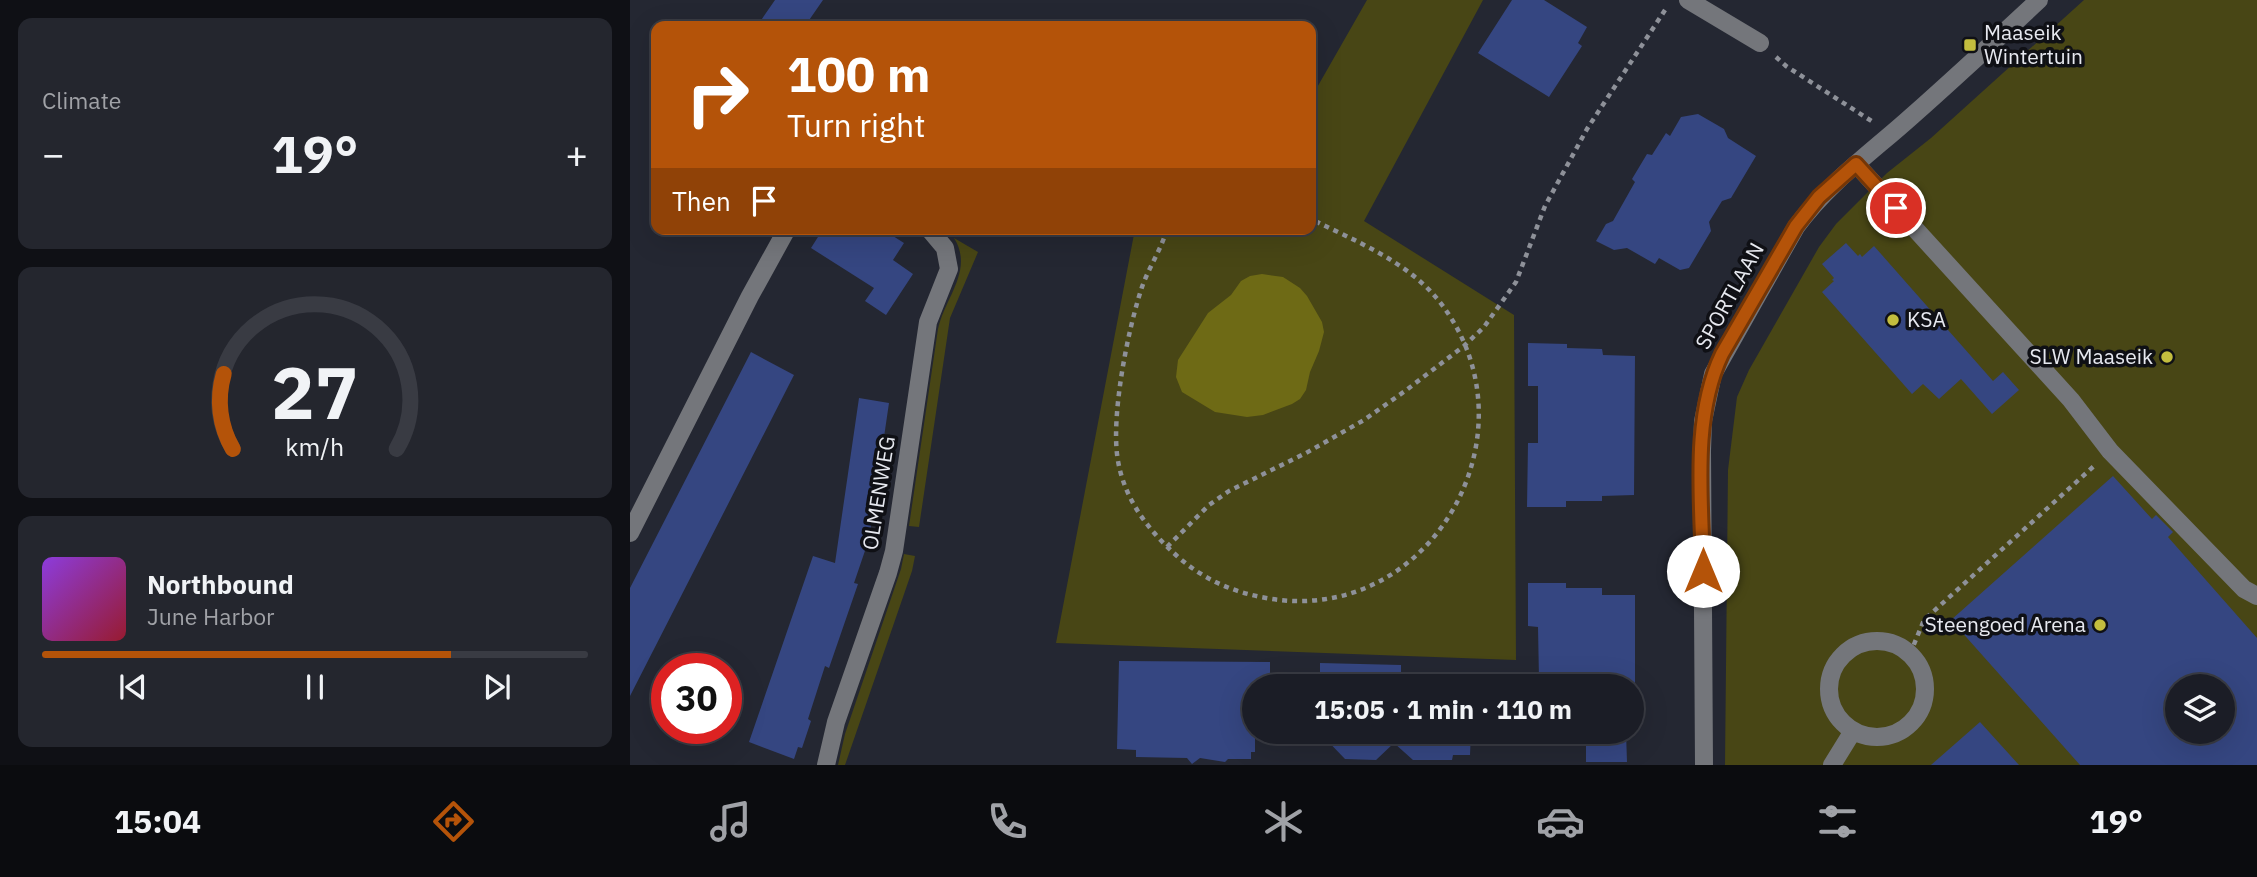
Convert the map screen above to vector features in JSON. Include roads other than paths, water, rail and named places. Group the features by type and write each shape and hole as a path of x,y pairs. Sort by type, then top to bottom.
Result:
{"street":[{"path":"1688,0 1760,43"},
{"name":"SPORTLAAN","path":"1704,765 1702,451 1707,397 1713,374 1796,226 1819,197 2039,0"},
{"path":"1856,164 2071,400 2110,451 2244,589 2257,596"},
{"path":"630,533 784,235"},
{"name":"OLMENWEG","path":"826,765 836,722 894,551 928,322 949,269 944,248 934,235"},
{"path":"1881,640 1897,645 1910,654 1920,666 1925,680 1925,696 1920,711 1911,723 1891,735 1868,737 1853,731 1840,721 1832,707 1830,675 1838,660 1850,649 1864,642 1881,640"},
{"path":"1832,765 1853,731"}],"place":[{"name":"Maaseik Wintertuin","path":"1970,45"},
{"name":"KSA","path":"1893,320"},
{"name":"SLW Maaseik","path":"2167,357"},
{"name":"Steengoed Arena","path":"2100,625"}]}
